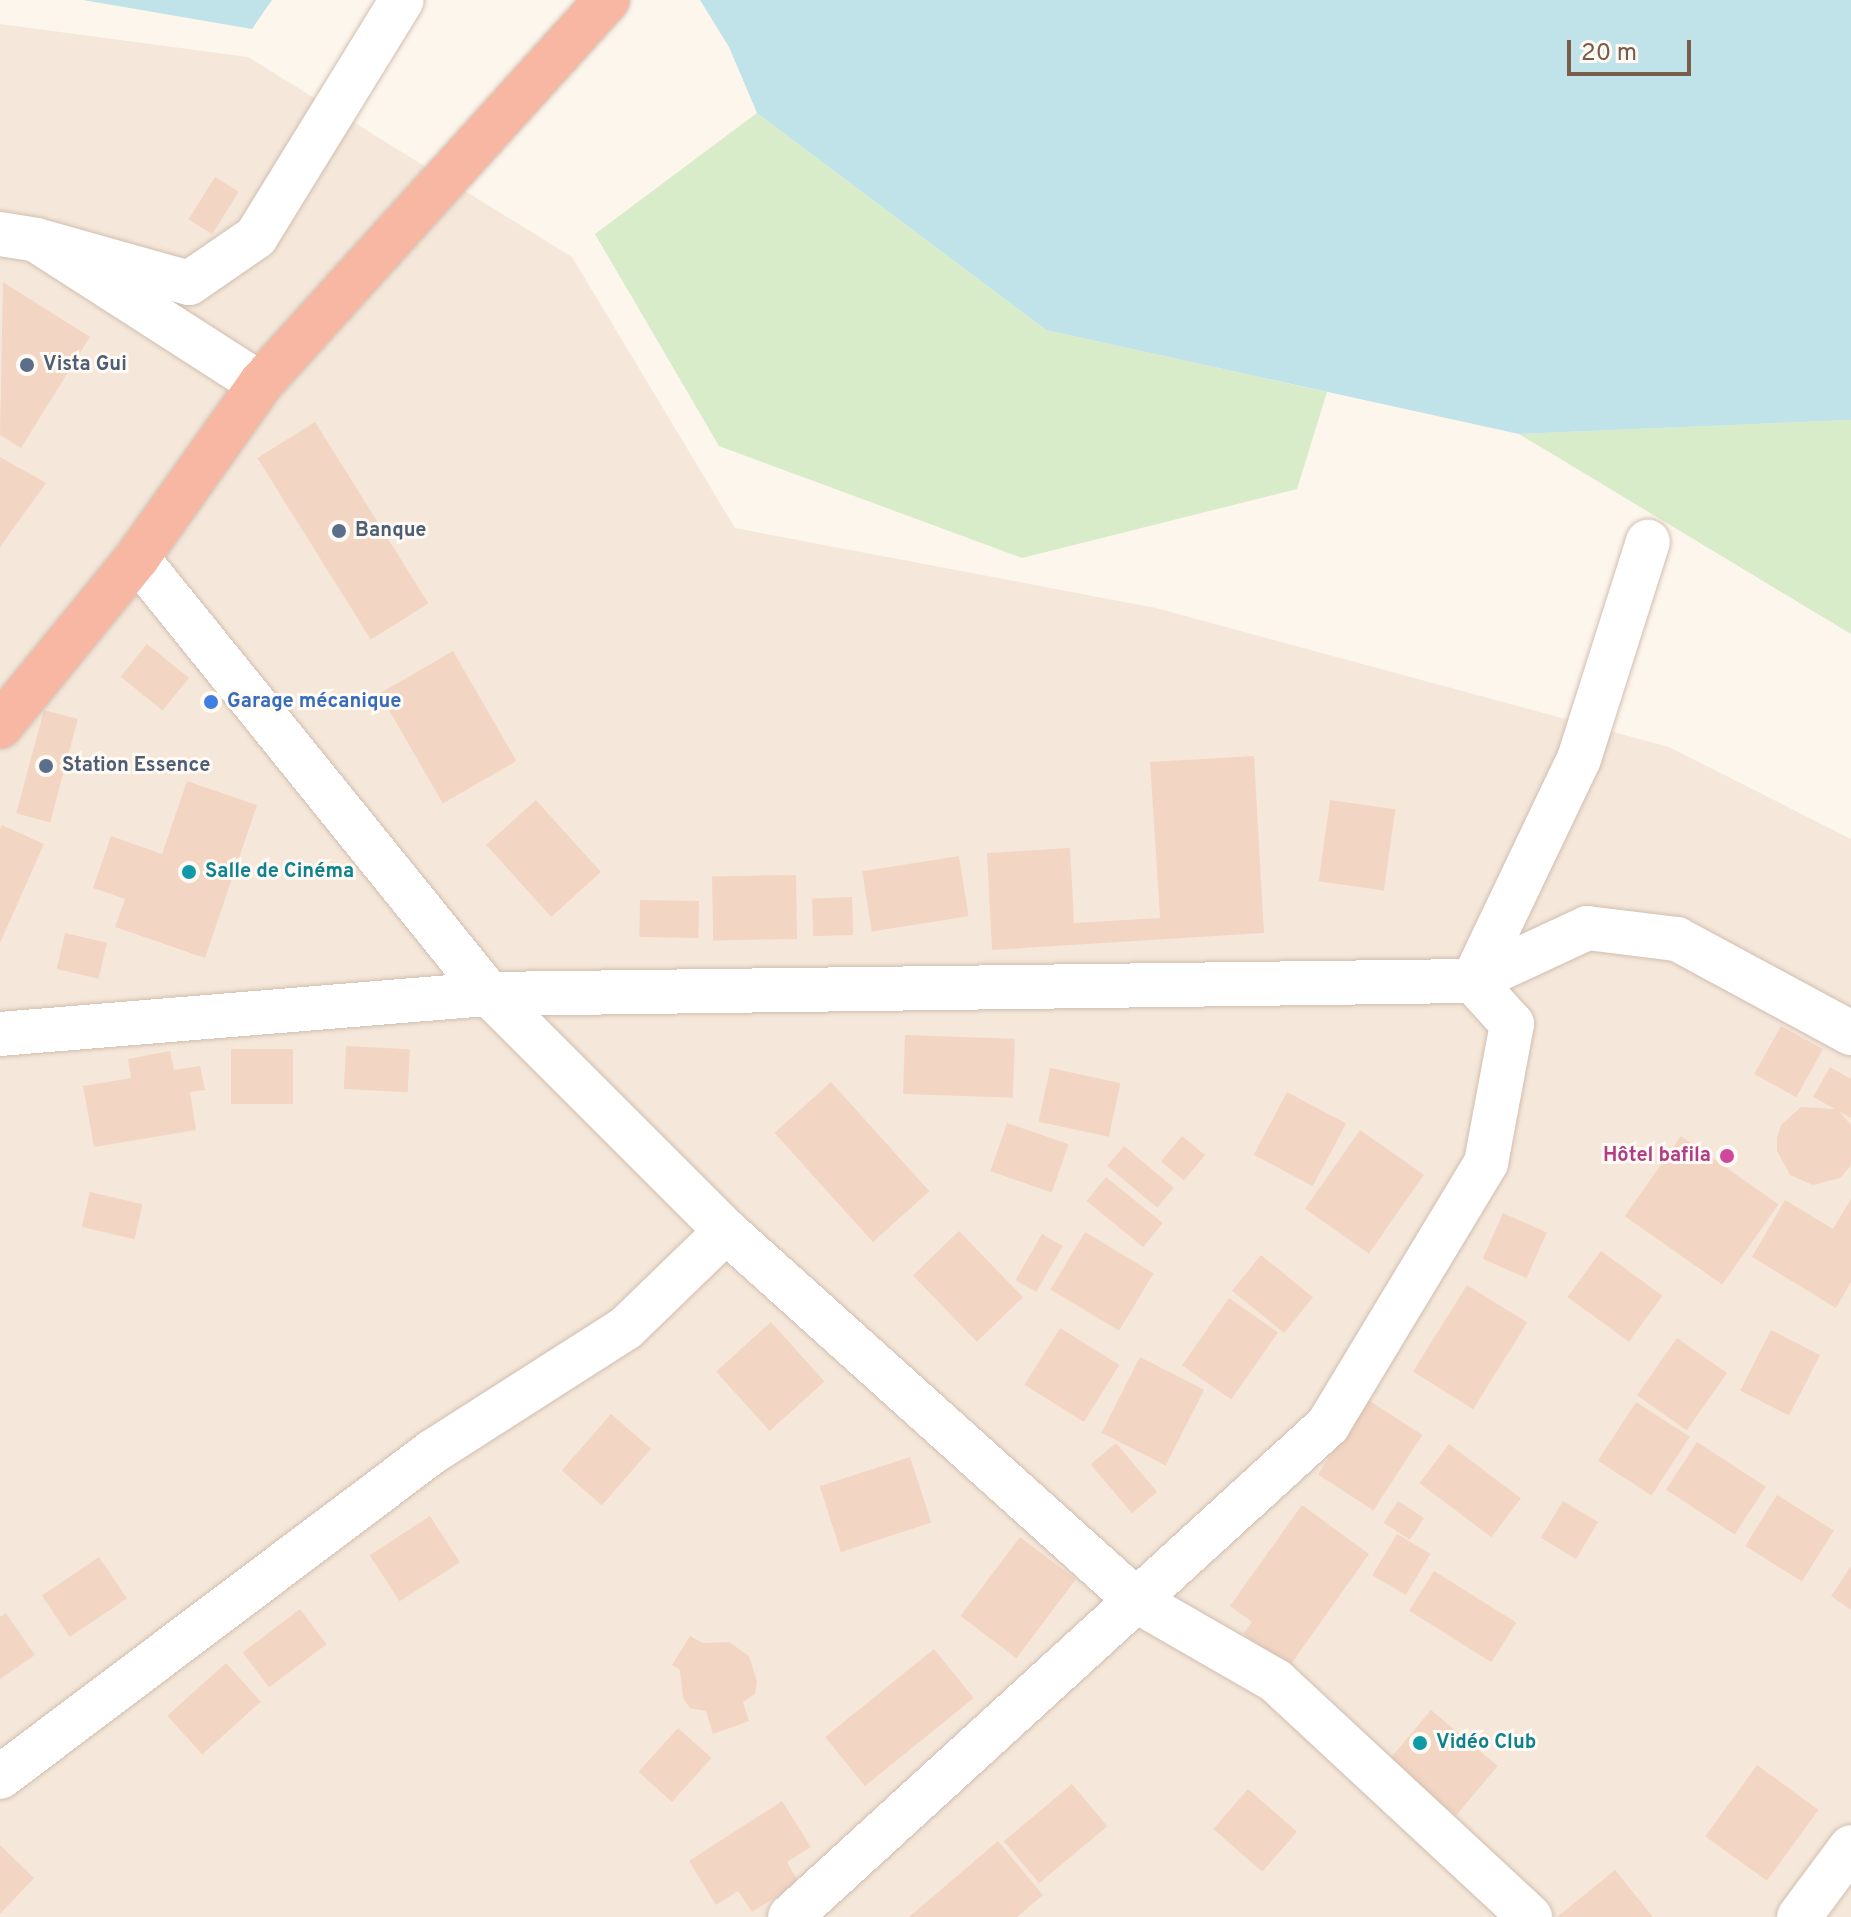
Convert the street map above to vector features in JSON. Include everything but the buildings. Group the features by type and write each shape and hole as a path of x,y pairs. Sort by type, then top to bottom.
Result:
{"highway":[{"path":"0,726 137,558 260,384 607,0"}],"street":[{"path":"18,237 189,283 256,237 402,0"},
{"path":"18,237 260,384"},
{"path":"1473,981 1579,759 1648,542"},
{"path":"137,558 489,994 726,1231 1137,1601 1276,1681 1530,1917"},
{"path":"0,1034 489,994 1473,981 1587,928 1677,939 1851,1033"},
{"path":"790,1917 1328,1425 1486,1163 1512,1024 1473,981"},
{"path":"0,1777 432,1452 626,1328 726,1231"},
{"path":"1799,1917 1851,1847"}],"shaded area":[{"path":"0,24 248,57 572,257 735,528 1156,608 1669,747 1851,839 1851,1917 0,1917"}],"green space":[{"path":"757,113 1046,330 1327,392 1297,489 1022,558 719,446 595,234"},
{"path":"1851,420 1851,634 1519,434"}],"water":[{"path":"83,0 272,0 252,29"},
{"path":"700,0 1851,0 1851,420 1519,434 1046,330 757,113 729,47"}],"place":[{"name":"Vista Gui","path":"27,365"},
{"name":"Banque","path":"339,531"},
{"name":"Garage mécanique","path":"211,702"},
{"name":"Station Essence","path":"46,766"},
{"name":"Salle de Cinéma","path":"189,872"},
{"name":"Hôtel bafila","path":"1727,1156"},
{"name":"Vidéo Club","path":"1420,1743"}]}
